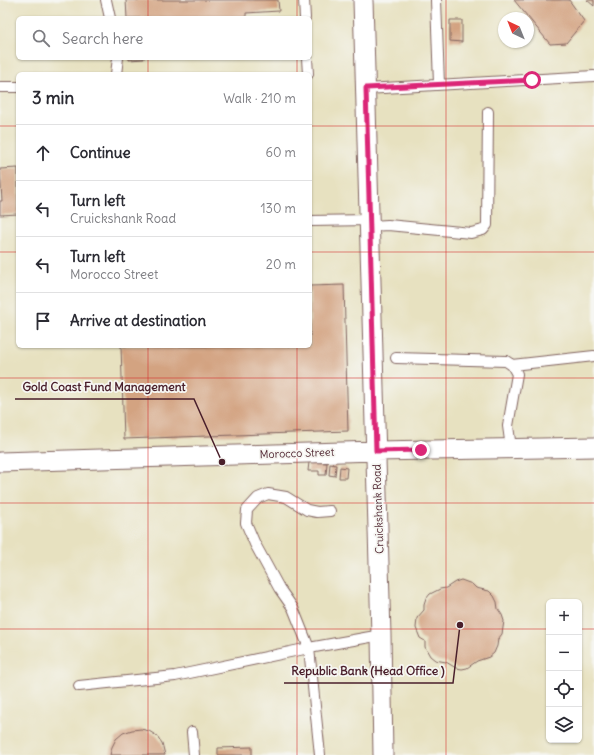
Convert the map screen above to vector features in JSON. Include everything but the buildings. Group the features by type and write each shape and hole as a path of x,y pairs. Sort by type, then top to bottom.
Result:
{"street":[{"name":"Cruickshank Road","path":"363,0 381,635 382,755"},
{"name":"Morocco Street","path":"0,462 376,451 594,447"}],"lane":[{"path":"106,0 110,16"},
{"path":"304,0 305,16"},
{"path":"436,0 439,84"},
{"path":"116,72 118,60"},
{"path":"307,60 308,72"},
{"path":"366,88 594,76"},
{"path":"0,87 16,87"},
{"path":"312,221 370,223 471,234 483,230 487,225 488,112"},
{"path":"512,365 594,356"},
{"path":"396,358 506,361 512,365 517,374 508,426 511,448"},
{"path":"320,755 309,648 293,608 279,588 255,544 246,523 247,510 258,498 268,494 286,498 307,510 317,512 330,510"},
{"path":"79,686 175,676 309,648 381,635"},
{"path":"192,732 194,755"}],"place":[{"name":"Gold Coast Fund Management","path":"222,462"},
{"name":"Republic Bank (Head Office )","path":"460,625"}],"route":[{"path":"421,450 376,451 366,88 532,80"}]}
